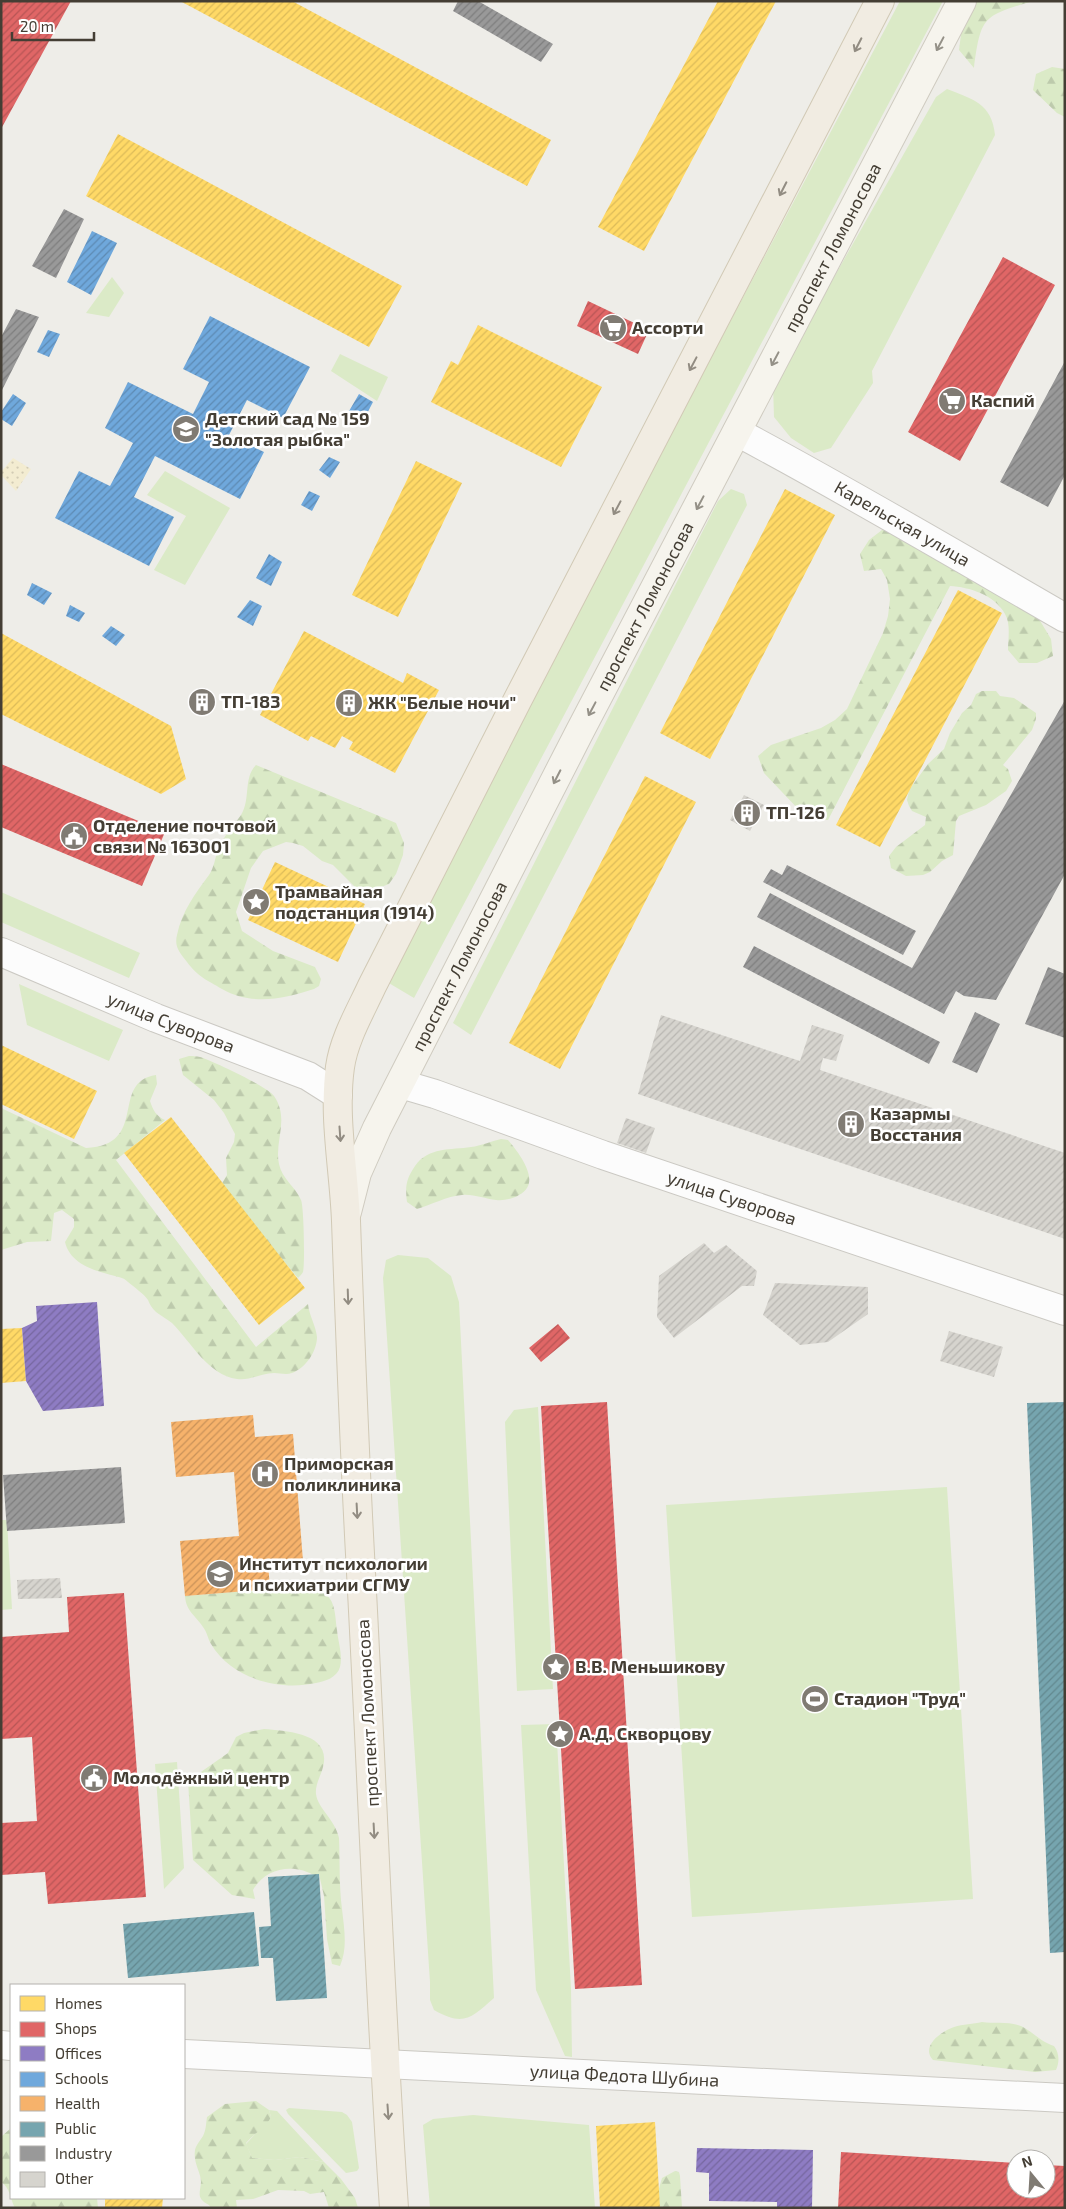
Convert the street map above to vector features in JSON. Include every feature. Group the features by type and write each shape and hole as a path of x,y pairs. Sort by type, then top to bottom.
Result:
{"main road":[{"name":"проспект Ломоносова","path":"394,2208 384,2063 369,1717 350,1386 346,1218 338,1095 341,1063 350,1035 372,986 517,700 880,1"},
{"name":"проспект Ломоносова","path":"346,1218 357,1173 377,1128 575,742 962,1"}],"street":[{"name":"Карельская улица","path":"737,432 828,481 1065,618"},
{"name":"улица Суворова","path":"1,952 156,1018 308,1076 338,1095"},
{"name":"улица Суворова","path":"400,1084 435,1094 603,1155 1065,1311"},
{"name":"улица Федота Шубина","path":"185,2054 1065,2098"}],"green space":[{"path":"900,1 943,1 414,998 382,979"},
{"path":"972,1 1033,1 1004,10 987,21 979,38 974,68 959,50 963,19"},
{"path":"1052,67 1065,69 1065,117 1057,113 1033,90 1036,74"},
{"path":"947,89 972,100 985,109 990,116 995,135 872,371 873,383 831,448 814,453 791,438 774,417 773,385 936,97"},
{"path":"112,277 124,293 109,317 86,313"},
{"path":"340,354 388,377 377,401 331,371"},
{"path":"165,471 230,508 185,585 154,570 186,516 147,495"},
{"path":"731,489 744,494 747,505 471,1035 453,1023 718,501"},
{"path":"882,530 898,532 923,548 934,559 950,561 1033,609 1051,639 1053,656 1037,663 1019,663 1008,650 1008,622 1001,607 981,593 950,586 828,820 814,820 800,811 764,773 758,756 771,745 821,728 835,720 847,709 883,633 888,616 890,599 887,580 881,569 864,571 860,554 869,540"},
{"path":"982,691 996,691 1000,696 1014,698 1036,713 1032,730 1003,765 1008,769 1012,781 1006,791 986,805 959,816 956,821 953,855 942,861 930,872 923,875 906,876 891,868 889,856 896,847 925,825 926,817 912,811 907,800 909,790 928,764 944,749 950,733 962,713 971,705 976,694"},
{"path":"256,765 396,823 404,843 403,855 396,874 389,884 365,891 358,890 333,865 322,861 303,846 286,842 263,851 251,868 236,912 242,931 273,951 315,967 321,979 319,986 314,989 291,996 268,999 245,998 222,989 207,980 191,967 180,953 176,943 179,926 186,910 211,872 218,850 244,809 248,782"},
{"path":"1,892 140,953 129,978 1,922"},
{"path":"19,984 123,1030 109,1061 27,1025"},
{"path":"189,1056 207,1059 251,1081 270,1092 279,1105 281,1122 278,1147 279,1164 283,1174 301,1200 302,1205 304,1268 298,1278 225,1191 222,1183 227,1175 226,1158 234,1142 235,1134 224,1113 214,1100 183,1075 179,1059"},
{"path":"156,1075 157,1084 150,1101 155,1112 165,1120 116,1160 256,1347 308,1304 317,1337 313,1353 297,1371 285,1374 269,1373 251,1378 237,1379 217,1371 201,1357 172,1323 152,1308 144,1295 126,1280 92,1269 72,1256 65,1242 74,1227 74,1219 62,1210 54,1213 51,1241 27,1242 1,1250 1,1108 86,1148 105,1144 117,1136 124,1125 134,1089 142,1080"},
{"path":"501,1139 508,1140 518,1152 527,1168 529,1183 526,1190 519,1195 511,1199 502,1200 462,1195 417,1209 407,1202 406,1187 408,1179 415,1166 426,1155 440,1150 475,1146"},
{"path":"398,1255 428,1258 451,1276 459,1302 494,1998 473,2015 460,2019 434,2010 430,2000 383,1278 386,1260"},
{"path":"538,1407 553,1689 517,1691 505,1422 514,1410"},
{"path":"947,1487 973,1899 692,1917 666,1505"},
{"path":"1,1520 7,1520 12,1609 1,1610"},
{"path":"270,1589 290,1593 316,1591 323,1593 330,1599 335,1614 341,1658 340,1667 336,1674 327,1680 316,1683 287,1685 257,1680 244,1674 220,1656 211,1644 204,1629 189,1609 185,1596"},
{"path":"556,1724 571,1988 572,2057 565,2056 536,1990 521,1725"},
{"path":"264,1729 306,1736 321,1747 324,1756 316,1794 320,1805 334,1825 339,1838 340,1891 345,1938 340,1966 332,1964 327,1939 324,1896 319,1874 316,1876 299,1869 273,1872 265,1876 253,1890 255,1899 232,1895 193,1860 188,1781 228,1753 236,1737 244,1733"},
{"path":"177,1762 184,1868 164,1889 155,1764"},
{"path":"982,2022 1021,2026 1054,2046 1058,2057 1056,2070 1035,2072 933,2060 929,2050 931,2044 944,2032 961,2025"},
{"path":"256,2101 269,2110 271,2117 266,2125 246,2143 252,2158 275,2160 300,2157 324,2162 341,2179 355,2198 358,2208 329,2208 324,2192 310,2194 304,2191 278,2190 253,2199 236,2200 237,2208 211,2208 200,2198 201,2178 196,2163 195,2150 205,2131 207,2117 225,2104"},
{"path":"289,2108 342,2112 347,2115 352,2122 359,2168 357,2171 346,2173 288,2114 286,2110"},
{"path":"269,2110 277,2111 324,2162 300,2157 275,2160 252,2158 246,2144 271,2117"},
{"path":"473,2115 589,2125 595,2208 430,2208 423,2125 433,2119"},
{"path":"10,2129 10,2195 1,2182 1,2137"},
{"path":"675,2171 679,2172 680,2176 682,2208 659,2208 658,2192 662,2178"},
{"path":"11,2199 97,2199 98,2208 15,2208"}],"sand":[{"path":"13,458 31,469 16,491 1,475 1,472"}],"building: Homes":[{"path":"180,1 292,1 551,140 527,186"},
{"path":"718,1 776,1 644,251 598,227"},
{"path":"118,134 402,286 369,347 86,196"},
{"path":"478,325 602,387 561,467 431,402 451,361 458,365"},
{"path":"416,461 462,483 398,617 352,595"},
{"path":"785,489 835,515 710,759 660,733"},
{"path":"958,590 1002,613 880,847 836,825"},
{"name":"ЖК \"Белые ночи\"","path":"304,631 403,683 407,673 439,690 395,773 349,749 353,742 342,736 335,748 311,736 308,741 260,715"},
{"path":"1,633 171,726 186,779 161,794 1,714"},
{"name":"ТП-183","path":"198,690 214,698 206,714 190,706"},
{"path":"645,776 696,802 560,1069 509,1043"},
{"path":"275,862 365,904 338,962 248,920"},
{"path":"1,1045 97,1091 74,1139 1,1104"},
{"path":"171,1117 305,1288 259,1325 124,1153"},
{"path":"22,1328 26,1381 1,1383 1,1329"},
{"path":"655,2122 660,2208 600,2208 596,2126"},
{"path":"105,2199 163,2199 162,2208 105,2208"}],"building: Shops":[{"path":"1,1 71,1 1,129"},
{"path":"1003,257 1055,285 960,461 908,432"},
{"name":"Ассорти","path":"588,301 649,330 638,354 577,326"},
{"path":"1,764 165,832 142,886 1,827"},
{"path":"558,1324 570,1338 541,1362 529,1348"},
{"path":"607,1402 642,1985 575,1989 541,1406"},
{"path":"124,1593 146,1897 48,1904 45,1872 1,1875 1,1823 37,1821 32,1737 1,1739 1,1637 69,1632 67,1597"},
{"path":"841,2152 1006,2162 1006,2199 1056,2199 1056,2166 1065,2166 1065,2208 838,2208"}],"building: Offices":[{"path":"97,1302 104,1406 43,1411 26,1381 22,1328 37,1321 36,1306"},
{"path":"697,2148 813,2150 812,2208 777,2208 777,2202 709,2201 709,2173 696,2172"}],"building: Schools":[{"path":"92,231 117,243 91,295 67,282"},
{"path":"210,316 310,367 283,418 247,400 229,435 264,452 240,499 155,456 134,497 174,517 149,566 55,518 79,471 110,486 133,443 105,428 128,382 193,414 209,382 183,369"},
{"path":"48,330 60,334 49,357 37,352"},
{"path":"13,394 26,403 12,426 1,419 1,412"},
{"path":"359,394 373,402 360,427 345,418"},
{"path":"329,457 340,462 330,478 319,470"},
{"path":"309,491 320,496 312,511 301,505"},
{"path":"269,554 282,562 271,586 256,578"},
{"path":"32,583 52,593 44,605 27,595"},
{"path":"250,600 262,606 253,626 237,617"},
{"path":"70,605 85,613 79,622 66,616"},
{"path":"111,626 125,635 116,646 102,636"}],"building: Health":[{"path":"253,1415 255,1437 293,1434 303,1561 268,1563 270,1589 185,1596 180,1541 239,1536 234,1472 176,1477 171,1422"}],"building: Public":[{"path":"1065,1402 1065,1952 1050,1953 1027,1403"},
{"path":"319,1874 327,1998 276,2001 273,1958 261,1958 259,1927 271,1926 268,1877"},
{"path":"254,1912 259,1966 128,1978 123,1924"}],"building: Industry":[{"path":"458,1 478,1 553,44 541,62 453,11"},
{"path":"64,209 84,219 56,278 32,266"},
{"path":"16,309 39,317 1,392 1,337"},
{"path":"1065,361 1065,475 1048,507 1000,482"},
{"path":"1065,700 1065,874 996,1000 964,996 956,991 944,1014 757,917 770,893 912,968"},
{"path":"787,865 916,931 903,955 763,882 771,869 782,875"},
{"path":"754,946 940,1042 929,1064 743,967"},
{"path":"1048,967 1065,974 1065,1038 1025,1024"},
{"path":"975,1012 1000,1024 977,1073 952,1062"},
{"path":"121,1467 125,1523 7,1531 3,1475"}],"building: Other":[{"name":"ТП-126","path":"744,795 764,805 750,831 730,820"},
{"name":"Казармы Восстания","path":"661,1015 800,1061 812,1025 844,1035 836,1061 823,1058 820,1070 1065,1153 1065,1239 638,1094"},
{"path":"626,1118 655,1128 646,1153 617,1143"},
{"path":"704,1243 714,1253 726,1245 757,1271 754,1286 742,1286 674,1338 657,1317 659,1276"},
{"path":"775,1283 868,1287 868,1314 828,1342 800,1345 763,1315"},
{"path":"949,1331 1003,1347 994,1377 940,1361"},
{"path":"60,1578 62,1598 18,1599 17,1580"}],"place":[{"name":"Ассорти","path":"613,328"},
{"name":"Каспий","path":"952,401"},
{"name":"Детский сад № 159 \"Золотая рыбка\"","path":"186,429"},
{"name":"ТП-183","path":"202,702"},
{"name":"ЖК \"Белые ночи\"","path":"349,703"},
{"name":"ТП-126","path":"747,813"},
{"name":"Отделение почтовой связи № 163001","path":"74,836"},
{"name":"Трамвайная подстанция (1914)","path":"256,902"},
{"name":"Казармы Восстания","path":"851,1124"},
{"name":"Приморская поликлиника","path":"265,1474"},
{"name":"Институт психологии и психиатрии СГМУ","path":"220,1574"},
{"name":"В.В. Меньшикову","path":"556,1667"},
{"name":"Стадион \"Труд\"","path":"815,1699"},
{"name":"А.Д. Скворцову","path":"560,1734"},
{"name":"Молодёжный центр","path":"94,1778"}]}
